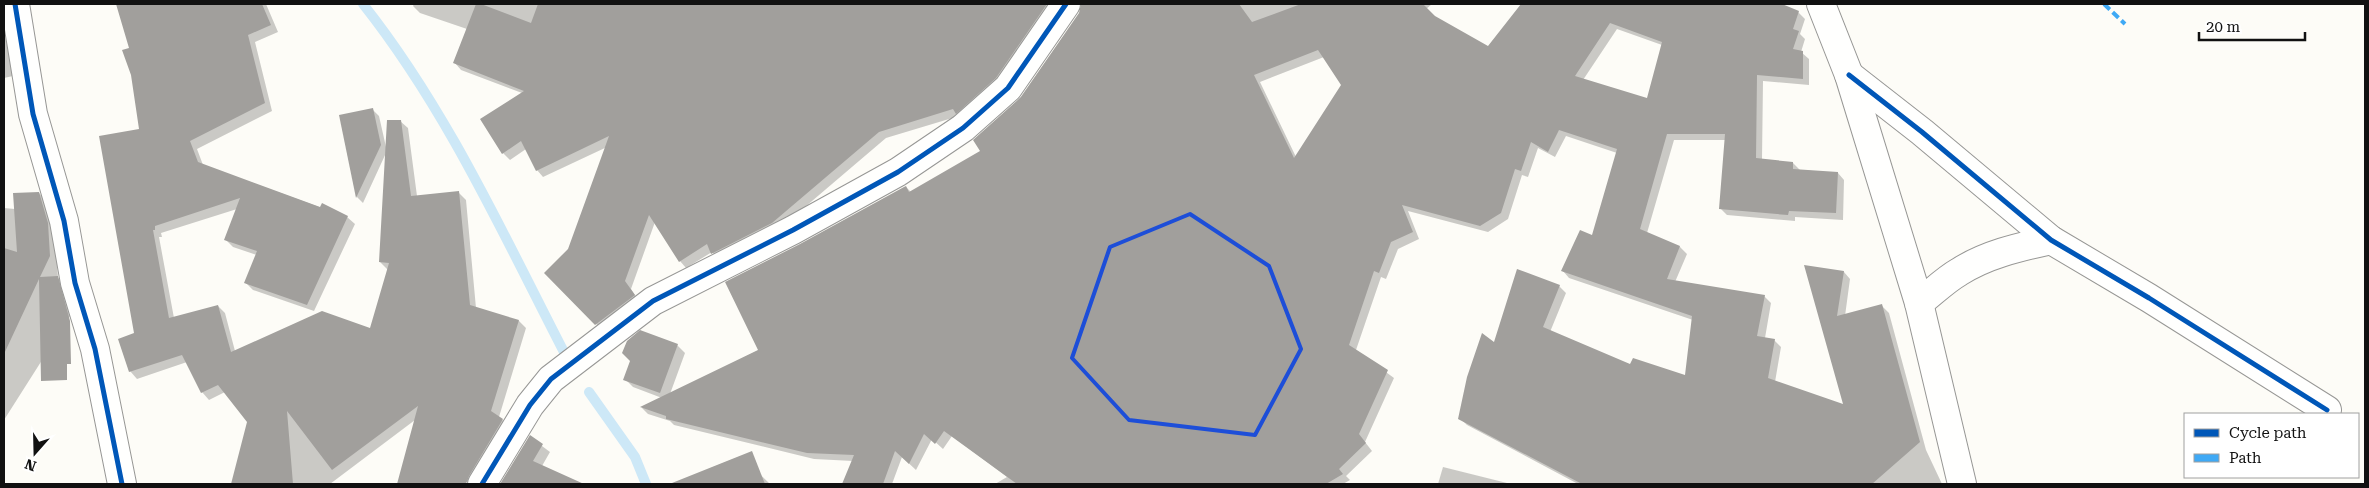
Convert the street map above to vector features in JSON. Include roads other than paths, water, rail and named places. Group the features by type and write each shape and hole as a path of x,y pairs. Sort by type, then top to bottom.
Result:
{"street":[{"path":"15,4 33,114 64,221 76,283 95,349 122,484"},
{"path":"482,484 530,405 551,379 653,301 793,230 898,172 963,128 1008,88 1066,4"},
{"path":"1821,4 1849,75 1919,303 1962,484"},
{"path":"1849,75 1922,132 2051,240 2157,303 2327,410"},
{"path":"1919,303 1958,272 1980,261 2018,247 2051,240"}],"waterway":[{"path":"363,4 393,45 447,130 496,218 565,354"},
{"path":"589,392 635,457 646,484"}]}
